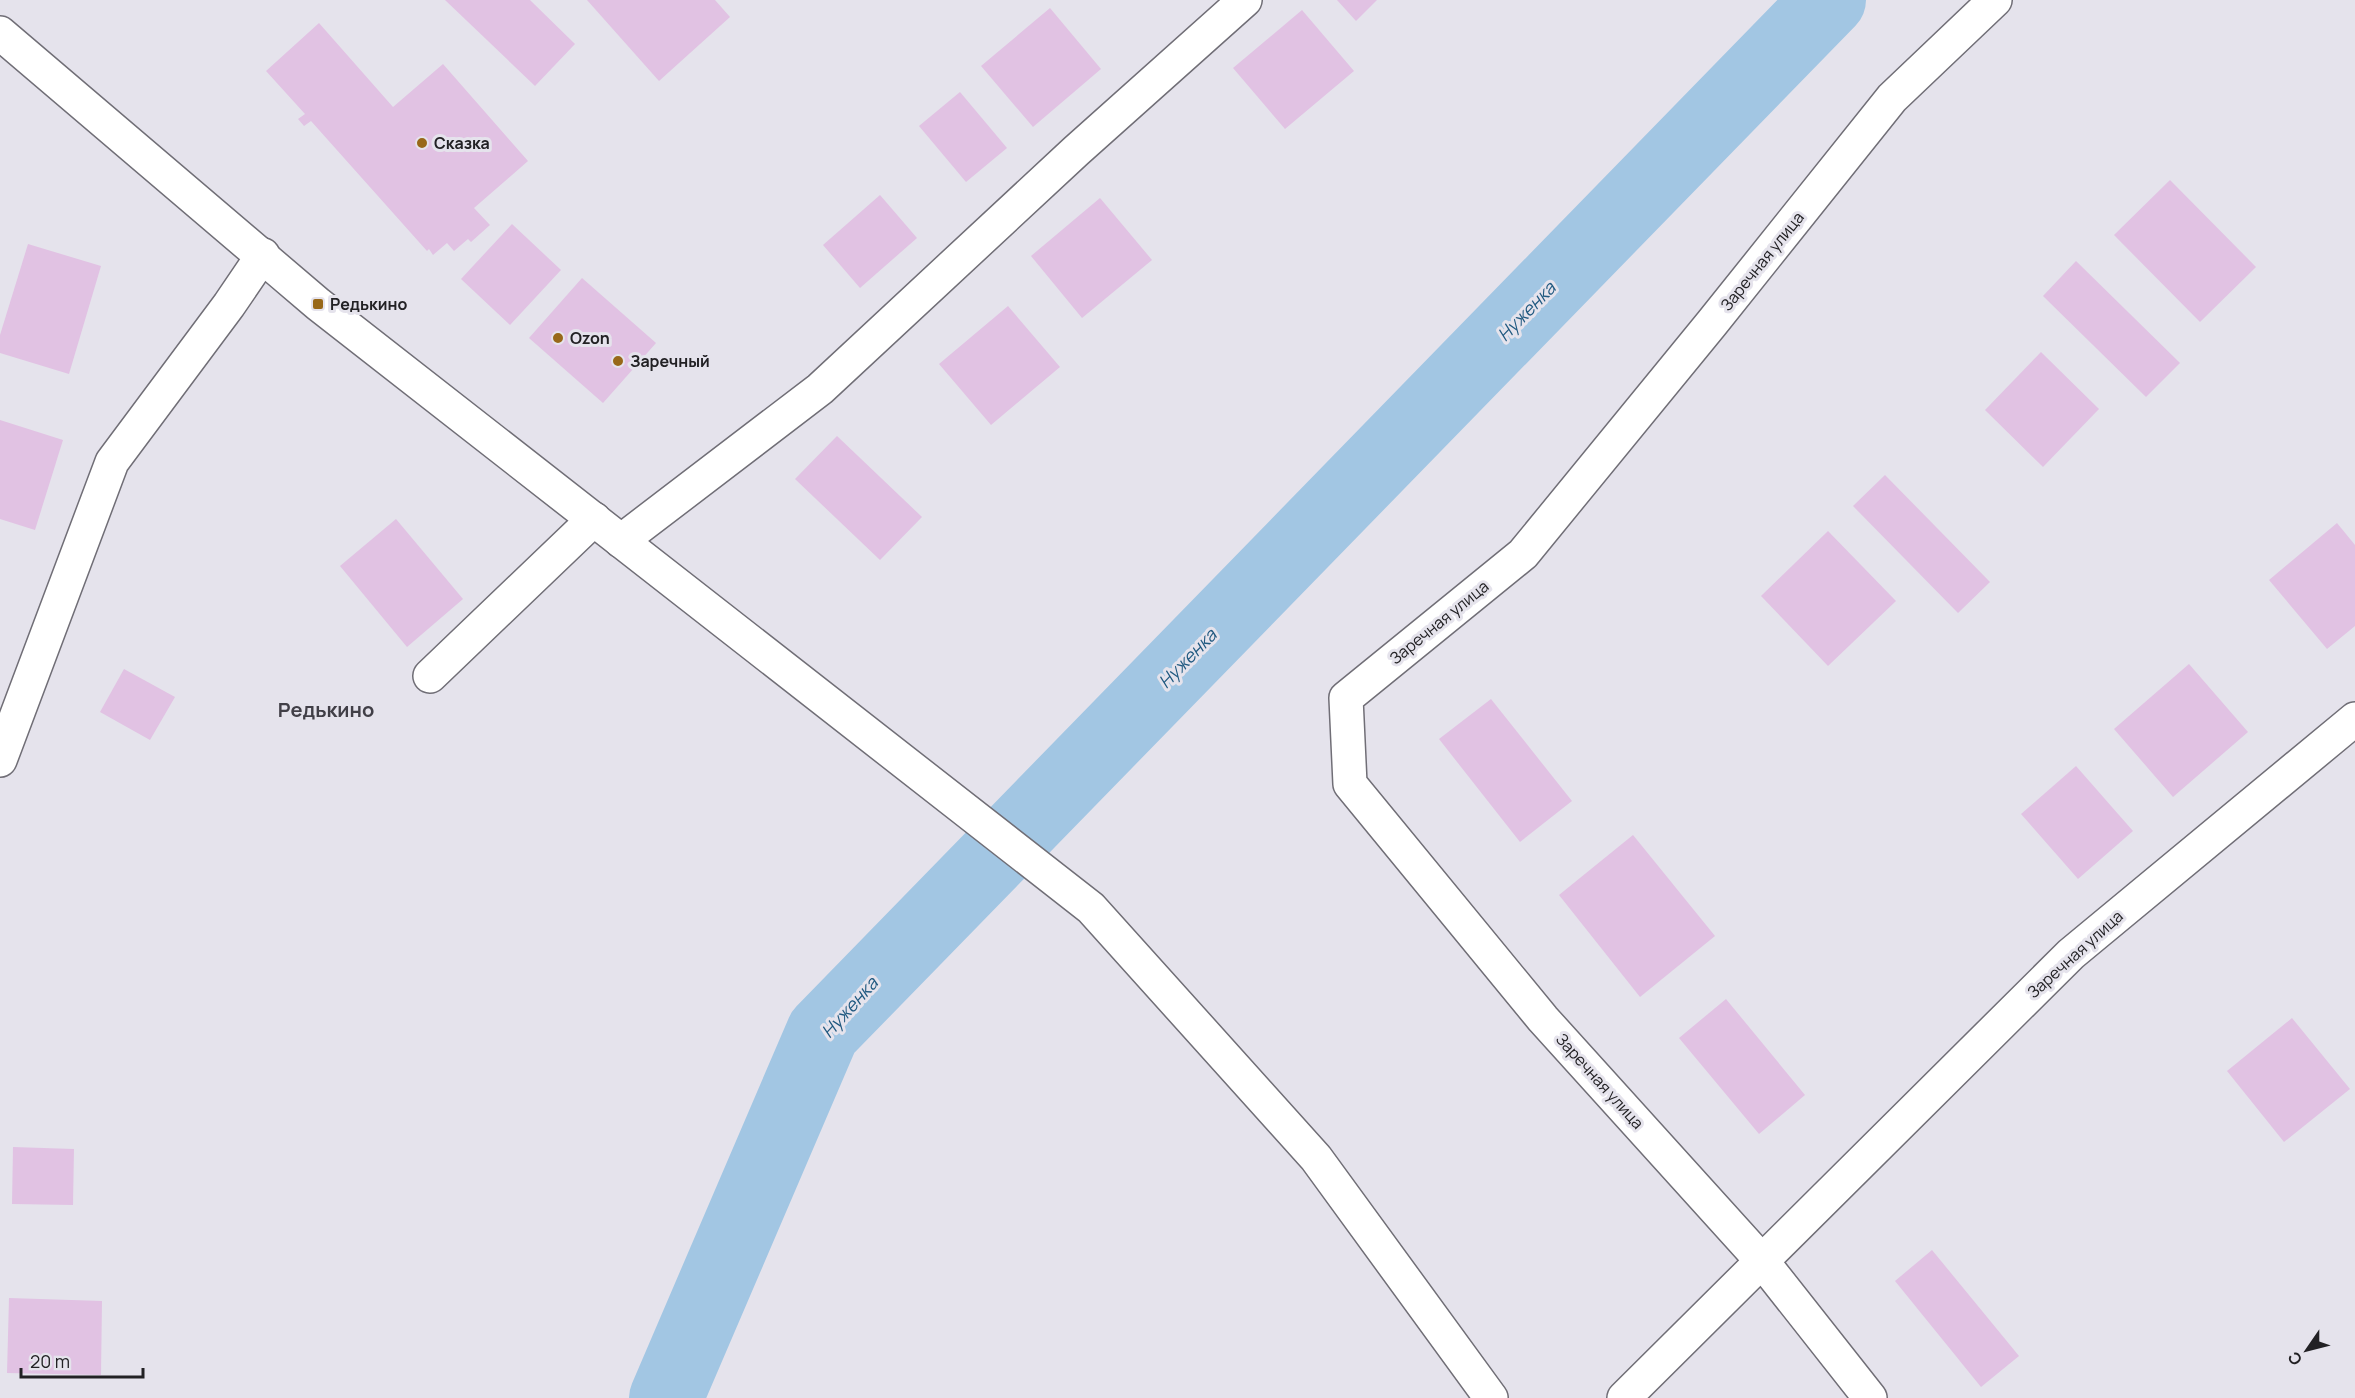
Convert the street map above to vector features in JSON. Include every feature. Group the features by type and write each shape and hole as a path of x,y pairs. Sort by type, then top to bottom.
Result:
{"street":[{"path":"621,541 820,389 1076,151 1245,0"},
{"name":"Заречная улица","path":"1870,1398 1762,1261 1543,1019 1350,784 1347,698 1522,554 1892,99 1995,0"},
{"path":"0,33 318,304 1091,908 1316,1158 1491,1398"},
{"path":"0,760 112,462 229,305 262,255"},
{"path":"430,676 594,519"},
{"name":"Заречная улица","path":"1624,1398 2071,954 2355,719"}],"building":[{"path":"445,0 530,0 575,44 535,86"},
{"path":"587,0 715,0 730,17 659,81"},
{"path":"1337,0 1377,0 1356,21"},
{"path":"1050,8 1101,69 1033,127 981,66"},
{"path":"1302,10 1354,71 1285,129 1233,68"},
{"name":"Сказка","path":"319,23 393,107 443,64 528,161 474,208 490,225 471,242 468,239 454,251 447,243 433,255 429,249 427,251 311,121 304,126 298,119 305,114 266,71"},
{"path":"960,92 1007,148 966,182 919,126"},
{"path":"2170,180 2256,267 2200,322 2114,235"},
{"path":"880,195 917,238 860,288 823,245"},
{"path":"1100,198 1152,260 1082,318 1031,256"},
{"path":"512,224 561,270 510,325 461,279"},
{"path":"28,244 101,266 69,374 0,353 0,335"},
{"path":"2076,261 2180,363 2146,397 2043,296"},
{"path":"582,278 656,343 603,403 529,338"},
{"path":"1008,306 1060,367 991,425 939,364"},
{"path":"2041,352 2099,409 2043,467 1985,410"},
{"path":"0,420 63,440 35,530 0,519"},
{"path":"837,436 922,517 880,560 795,479"},
{"path":"1885,475 1990,582 1958,613 1853,506"},
{"path":"396,519 463,599 407,647 340,566"},
{"path":"2337,523 2355,545 2355,626 2327,649 2269,580"},
{"path":"1828,531 1896,601 1828,666 1761,596"},
{"path":"2189,664 2248,732 2173,797 2114,729"},
{"path":"124,669 175,697 150,740 100,712"},
{"path":"1491,699 1572,801 1520,842 1439,739"},
{"path":"2076,766 2133,831 2078,879 2021,814"},
{"path":"1633,835 1715,936 1640,997 1559,895"},
{"path":"1726,999 1805,1095 1759,1134 1679,1038"},
{"path":"2292,1018 2350,1089 2284,1142 2227,1071"},
{"path":"13,1147 74,1149 73,1205 12,1204"},
{"path":"1932,1250 2019,1356 1981,1387 1895,1281"},
{"path":"9,1298 102,1301 101,1375 7,1373"}],"waterway":[{"name":"Нуженка","path":"666,1398 823,1032 1829,0"}],"place":[{"name":"Сказка","path":"422,143"},
{"name":"Редькино","path":"318,304"},
{"name":"Ozon","path":"558,338"},
{"name":"Заречный","path":"618,361"}],"district":[{"name":"Редькино","path":"326,709"}]}
